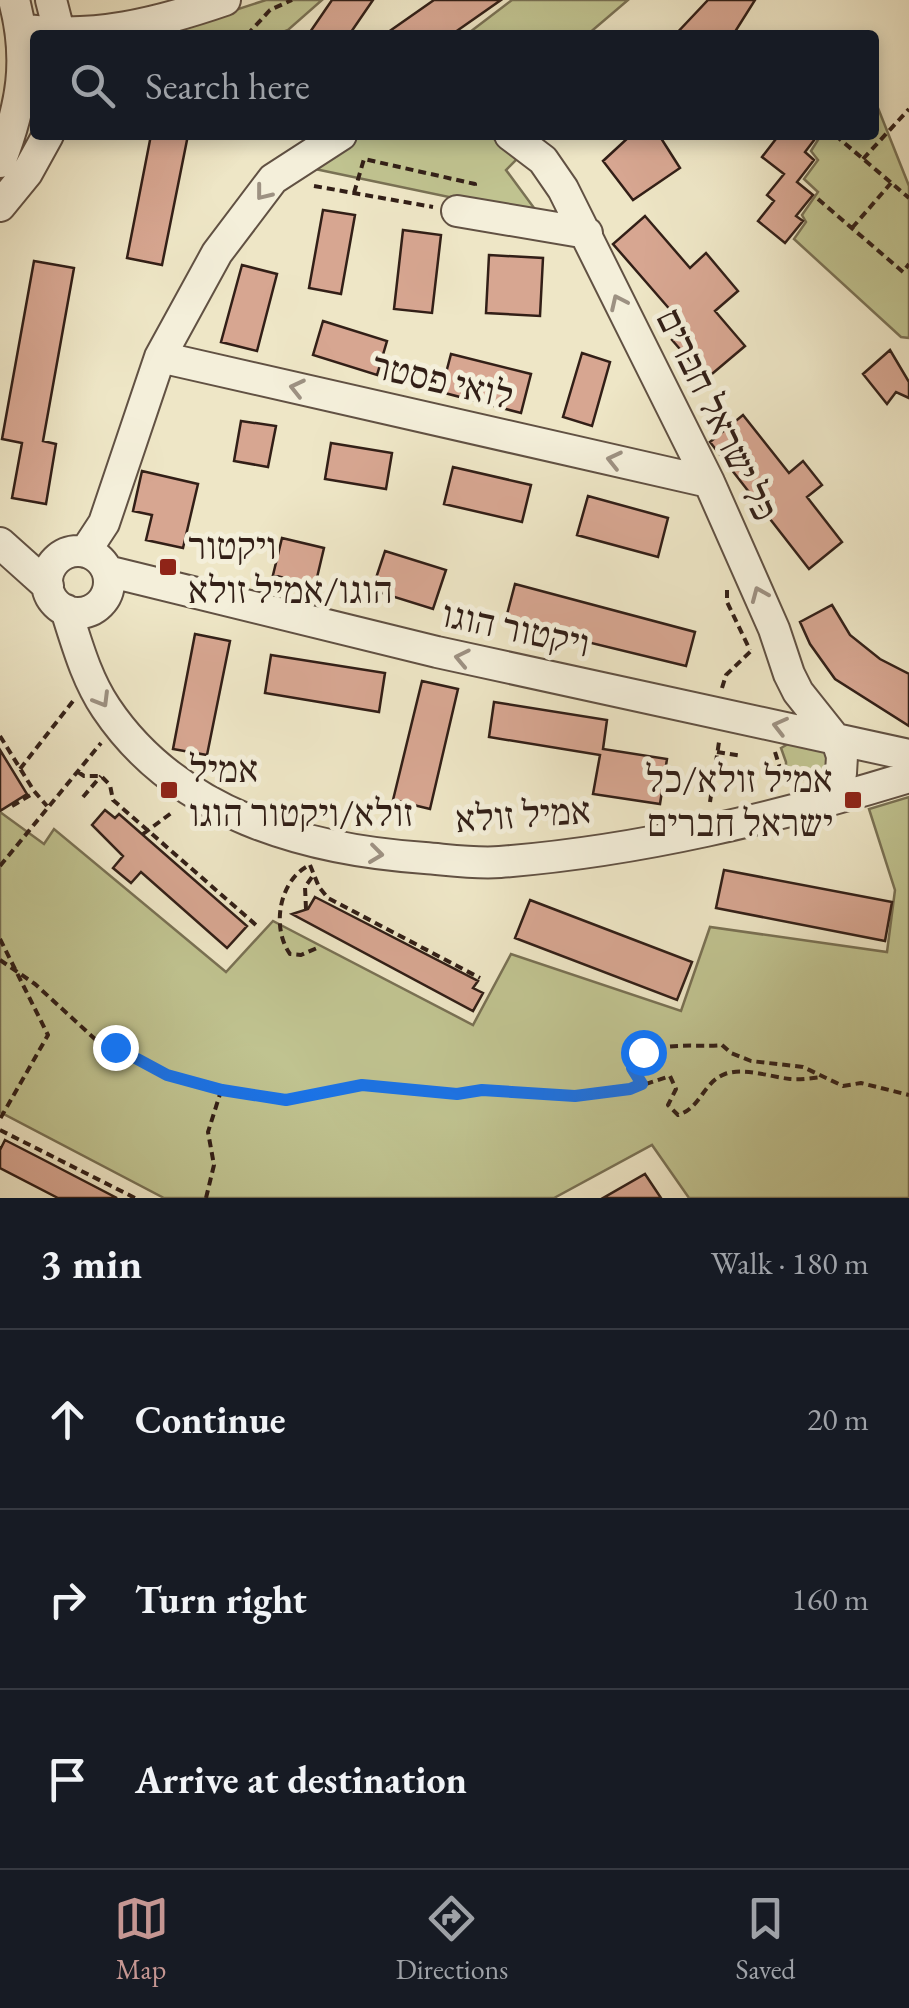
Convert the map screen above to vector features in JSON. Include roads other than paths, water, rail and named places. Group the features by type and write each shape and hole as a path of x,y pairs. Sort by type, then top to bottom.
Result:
{"street":[{"path":"51,0 59,30"},
{"path":"100,30 163,22 224,0"},
{"path":"0,162 18,116 18,14 50,30"},
{"path":"0,206 27,173 45,140"},
{"path":"85,559 109,582 100,604 88,611 57,598 51,569 85,559 104,524 160,357 217,253 273,180 333,140"},
{"name":"כל ישראל חברים","path":"517,140 543,160 587,233 626,320 709,482 774,629 788,674 837,740"},
{"path":"463,212 587,233"},
{"name":"לואי פסטר","path":"160,357 709,482"},
{"name":"אמיל זולא","path":"2,544 18,543 85,559"},
{"name":"אמיל זולא","path":"2,544 57,598 94,688 137,748 188,790 250,821 298,838 380,855 496,863 641,844 767,818 909,777"},
{"name":"ויקטור הוגו","path":"85,559 436,652 909,754"},
{"path":"824,803 836,789 842,772 837,740"}],"place":[{"name":"ויקטור הוגו/אמיל זולא","path":"168,567"},
{"name":"אמיל זולא/ויקטור הוגו","path":"169,790"},
{"name":"אמיל זולא/כל ישראל חברים","path":"853,800"}]}
